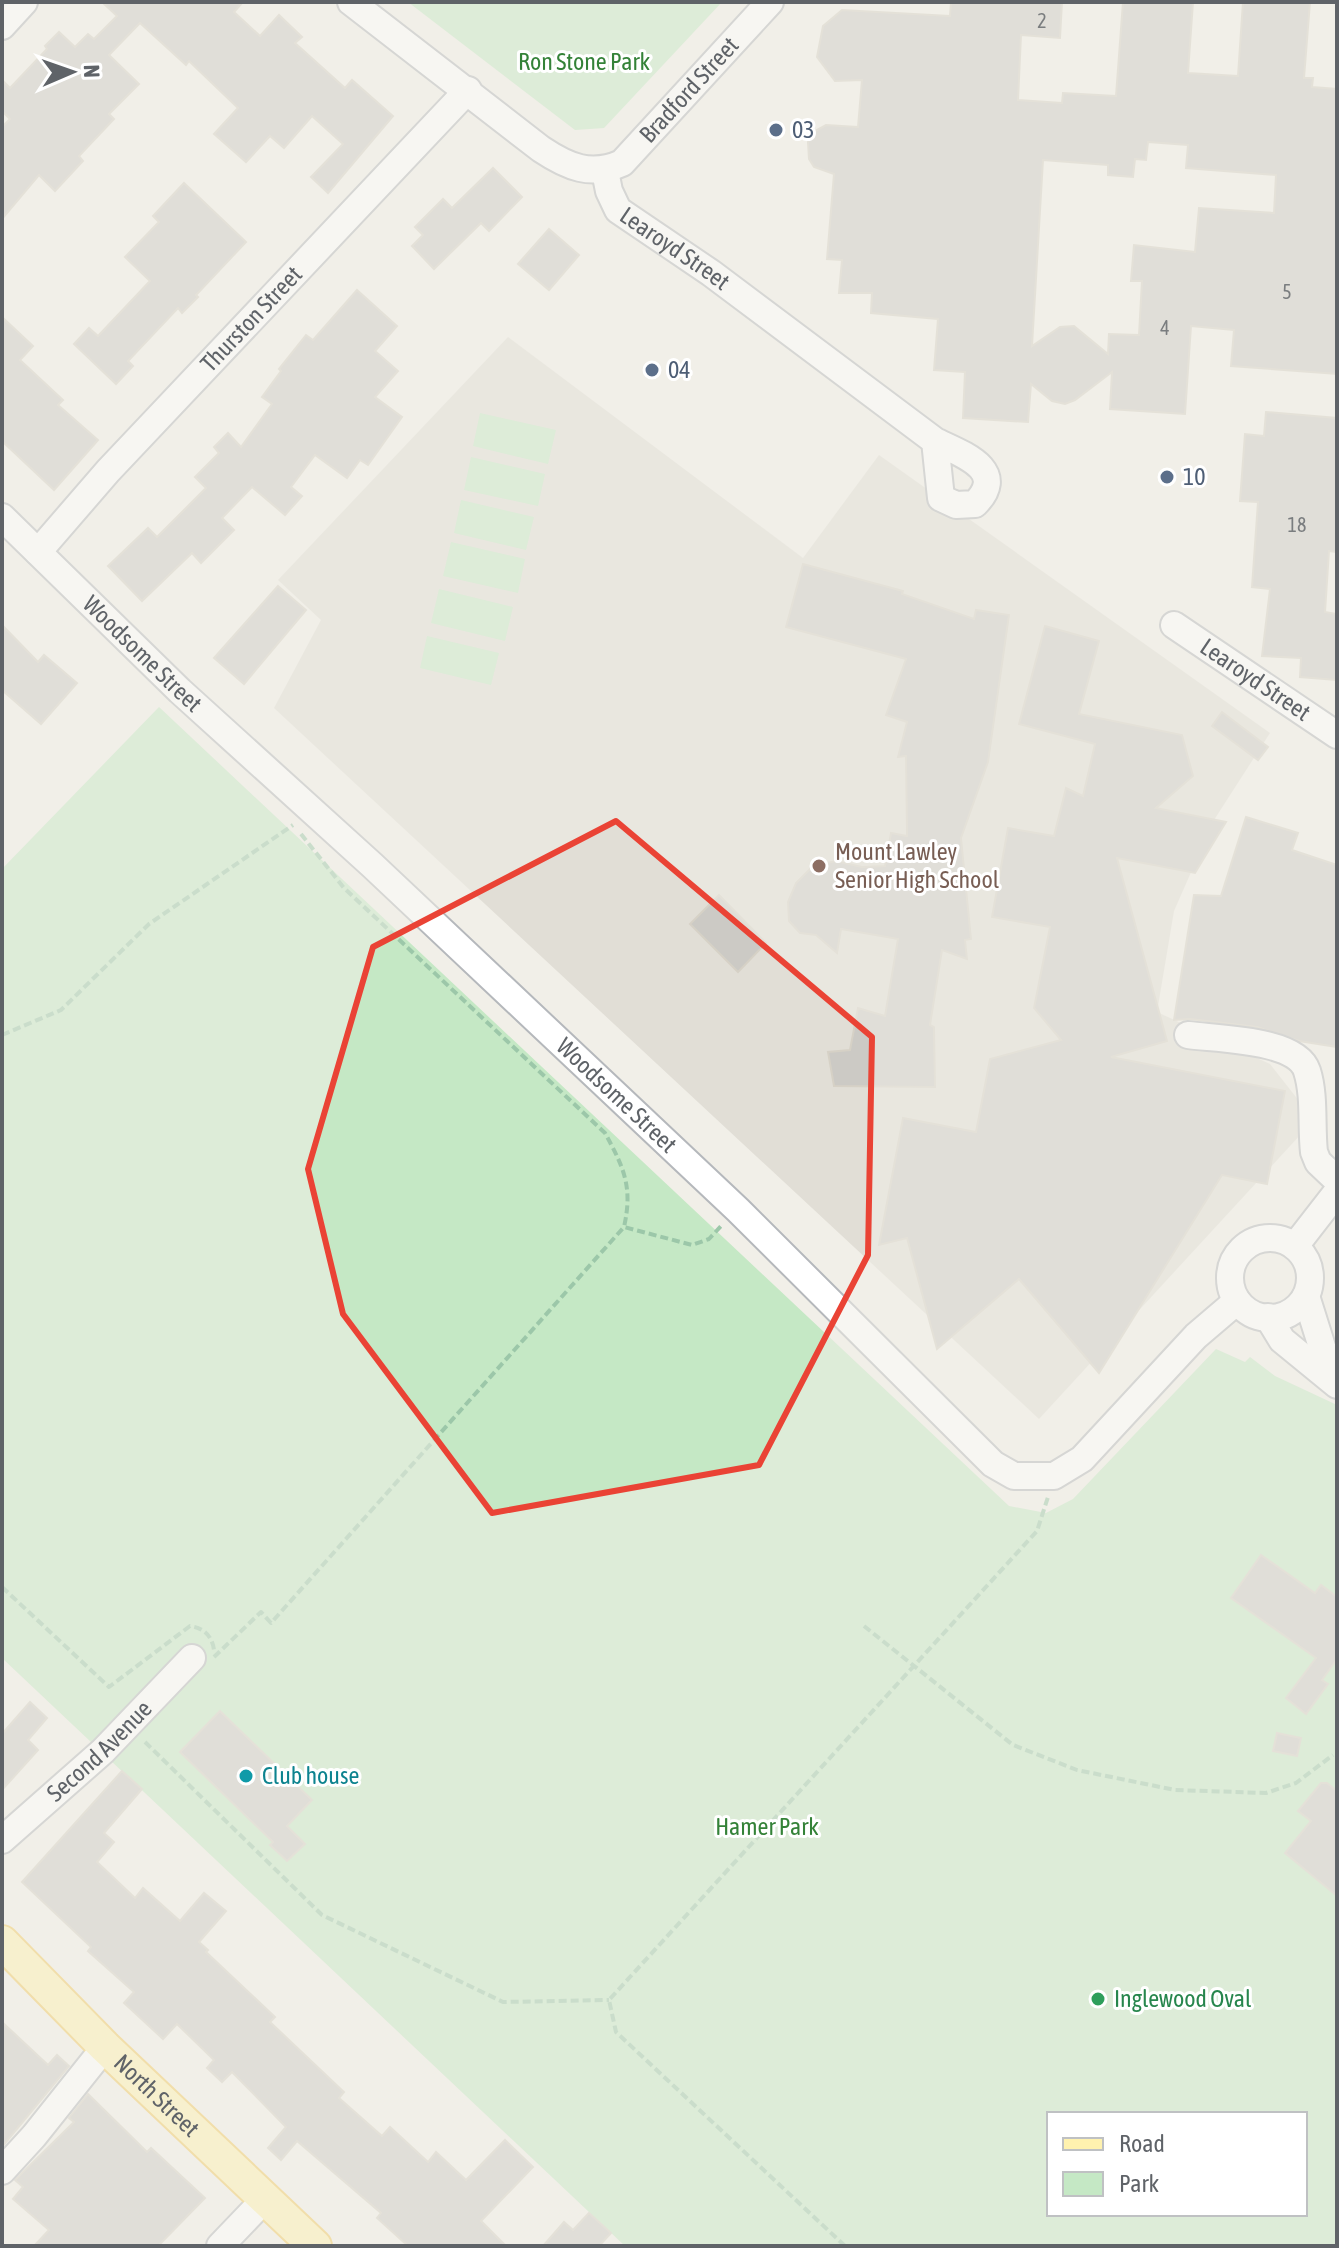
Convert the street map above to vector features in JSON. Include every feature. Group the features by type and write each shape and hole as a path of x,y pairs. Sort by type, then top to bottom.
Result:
{"main road":[{"name":"North Street","path":"2,1942 105,2047 315,2246"}],"street":[{"path":"2,26 24,2"},
{"path":"351,2 559,161 605,171"},
{"name":"Bradford Street","path":"605,171 622,163 770,2"},
{"name":"Thurston Street","path":"38,552 108,471 468,90"},
{"name":"Learoyd Street","path":"605,171 609,191 618,210 711,273 935,441"},
{"name":"Woodsome Street","path":"2,517 180,691 372,865 738,1210 993,1464 1014,1476 1054,1476"},
{"name":"Learoyd Street","path":"1174,625 1337,735"},
{"path":"1188,1035 1281,1048 1297,1056 1307,1069 1314,1152 1318,1162 1337,1180"},
{"path":"1295,1246 1337,1192"},
{"path":"1272,1237 1295,1246 1309,1266 1306,1296 1287,1315 1253,1315 1237,1301 1231,1289 1232,1264 1238,1253 1259,1239 1272,1237"},
{"path":"1306,1296 1323,1350 1337,1367"},
{"path":"1054,1476 1082,1459 1196,1336 1237,1301"},
{"path":"1268,1317 1282,1340 1337,1385"},
{"name":"Second Avenue","path":"2,1840 206,1660"},
{"path":"2,2171 105,2047"},
{"path":"220,2246 265,2199"}],"path":[{"path":"2,1035 61,1010 149,924 293,825 344,888 605,1133 625,1170 630,1203 624,1227 271,1623 261,1612 206,1660"},
{"path":"624,1227 692,1245 709,1239 738,1210"},
{"path":"141,1738 322,1915 503,2002 609,2000 1037,1531 1054,1476"},
{"path":"2,1587 109,1687 190,1626 200,1627 212,1640 206,1660"},
{"path":"864,1626 1013,1745 1077,1770 1175,1790 1266,1793 1296,1783 1333,1755"},
{"path":"609,2000 616,2032 845,2246"}],"highlighted area":[{"path":"616,821 872,1037 868,1255 759,1465 492,1513 343,1314 308,1169 373,947"}],"shaded area":[{"name":"Mount Lawley Senior High School","path":"508,337 803,558 879,455 1270,733 1214,820 1174,911 1157,1012 1270,1064 1314,1120 1039,1419 274,708 321,620 278,580"}],"green space":[{"name":"Ron Stone Park","path":"408,2 722,2 604,128 575,130"},
{"path":"480,413 556,430 548,464 473,446"},
{"path":"471,457 545,474 538,506 464,490"},
{"path":"461,500 534,517 526,550 454,533"},
{"path":"451,542 525,559 518,593 443,576"},
{"path":"439,589 513,607 505,641 431,623"},
{"path":"427,636 499,653 491,685 420,668"},
{"name":"Hamer Park","path":"159,707 1009,1506 1046,1513 1073,1499 1216,1349 1245,1362 1250,1357 1275,1376 1337,1405 1337,2246 625,2246 2,1658 2,869"}],"building":[{"path":"102,2 243,2 234,12 260,36 279,15 302,37 295,43 345,88 352,80 393,116 328,193 311,177 343,144 312,116 284,148 270,136 246,162 214,134 238,108 189,61 186,65 140,23 109,55 139,84 109,114 114,119 79,156 83,161 55,191 39,175 2,219 2,127 10,119 2,111 2,80 10,88 59,32 75,47 88,34 94,39 117,16"},
{"path":"951,2 1062,2 1060,38 1021,35 1018,100 1062,103 1063,93 1116,96 1123,2 1193,2 1188,73 1238,76 1243,2 1310,2 1304,78 1313,78 1312,87 1337,89 1337,374 1231,366 1234,330 1191,326 1185,414 1110,409 1112,372 1065,404 1052,401 1031,384 1028,422 963,418 965,372 934,370 938,319 871,313 872,293 839,293 842,260 827,259 834,174 814,167 809,159 808,142 815,131 826,125 858,127 862,80 835,81 817,57 823,26 842,10 950,16","holes":["1148,142 1188,145 1186,168 1276,175 1274,213 1199,208 1195,252 1134,245 1131,281 1142,281 1139,335 1109,334 1108,354 1074,326 1060,327 1032,346 1043,160 1108,165 1108,175 1133,177 1135,159 1146,160"]},
{"path":"493,168 522,197 489,231 481,223 434,269 412,246 423,235 415,227 443,199 452,208"},
{"path":"184,183 246,242 196,295 198,297 182,313 178,308 128,361 133,366 116,384 74,344 89,328 98,336 150,281 125,257 159,222 153,216"},
{"path":"549,229 579,255 549,290 518,264"},
{"path":"357,290 397,326 375,351 398,371 375,397 402,417 368,465 360,460 347,478 315,455 291,487 302,496 285,515 252,487 222,518 234,530 201,563 192,553 142,601 108,566 148,528 157,537 206,488 195,477 219,453 214,447 228,433 241,447 272,404 262,397 281,371 279,369 306,335 313,340"},
{"path":"2,317 33,346 20,360 63,400 58,405 98,440 54,490 2,441"},
{"path":"1266,412 1337,418 1337,552 1329,551 1325,612 1337,614 1336,680 1300,677 1301,658 1262,656 1270,589 1252,587 1258,502 1240,501 1245,434 1264,436"},
{"path":"803,564 903,591 902,594 974,619 976,610 1009,615 988,762 961,838 971,939 965,940 967,959 942,950 930,1025 934,1027 935,1087 834,1086 828,1052 850,1050 858,1008 885,1016 898,939 841,929 837,953 816,935 800,933 789,921 788,902 796,883 813,866 836,861 862,867 885,866 891,833 907,836 906,756 898,757 907,722 886,715 906,659 786,627"},
{"path":"278,586 306,610 244,684 214,658"},
{"path":"2,625 38,662 44,655 77,683 41,724 2,690"},
{"path":"1045,626 1099,641 1079,714 1182,735 1193,776 1156,808 1226,822 1195,873 1117,858 1167,1041 1111,1057 1285,1091 1267,1184 1222,1175 1099,1373 1019,1279 937,1349 907,1238 879,1245 903,1118 976,1132 990,1059 1061,1040 1034,1008 1050,927 992,917 1008,828 1054,836 1066,788 1083,796 1095,744 1019,724"},
{"path":"1222,712 1268,747 1258,760 1212,726"},
{"path":"1246,817 1298,833 1292,850 1337,865 1337,1047 1299,1041 1257,1027 1174,1020 1194,895 1221,896"},
{"path":"719,895 766,943 738,972 690,924"},
{"path":"1261,1555 1315,1593 1321,1585 1337,1597 1337,1659 1322,1680 1328,1684 1306,1714 1286,1698 1316,1658 1231,1598"},
{"path":"30,1702 47,1718 28,1740 38,1750 2,1790 2,1734"},
{"name":"Club house","path":"220,1711 312,1800 287,1826 305,1844 287,1861 270,1845 273,1842 180,1752"},
{"path":"1277,1733 1301,1738 1297,1756 1273,1751"},
{"path":"122,1771 142,1789 104,1833 114,1842 97,1862 135,1898 143,1888 180,1921 204,1893 226,1911 199,1942 275,2017 270,2022 344,2092 339,2098 382,2136 390,2127 428,2162 436,2152 466,2180 505,2140 533,2167 481,2221 506,2246 408,2246 377,2218 381,2213 297,2141 281,2160 268,2148 286,2127 232,2072 222,2082 207,2068 214,2060 177,2024 163,2039 124,2003 134,1992 88,1951 91,1947 22,1882"},
{"path":"1321,1783 1327,1783 1337,1791 1337,1896 1285,1853 1311,1821 1298,1811"},
{"path":"2,2022 48,2065 57,2055 69,2066 2,2147"},
{"path":"88,2094 147,2152 151,2148 205,2198 158,2246 34,2246 49,2230 13,2199 23,2187 15,2180 74,2122 69,2118"},
{"path":"589,2213 611,2233 599,2246 543,2246 564,2222 573,2230"}],"place":[{"name":"03","path":"776,130"},
{"name":"04","path":"652,370"},
{"name":"10","path":"1167,477"},
{"name":"Mount Lawley Senior High School","path":"819,866"},
{"name":"Club house","path":"246,1776"},
{"name":"Inglewood Oval","path":"1098,1999"}]}
